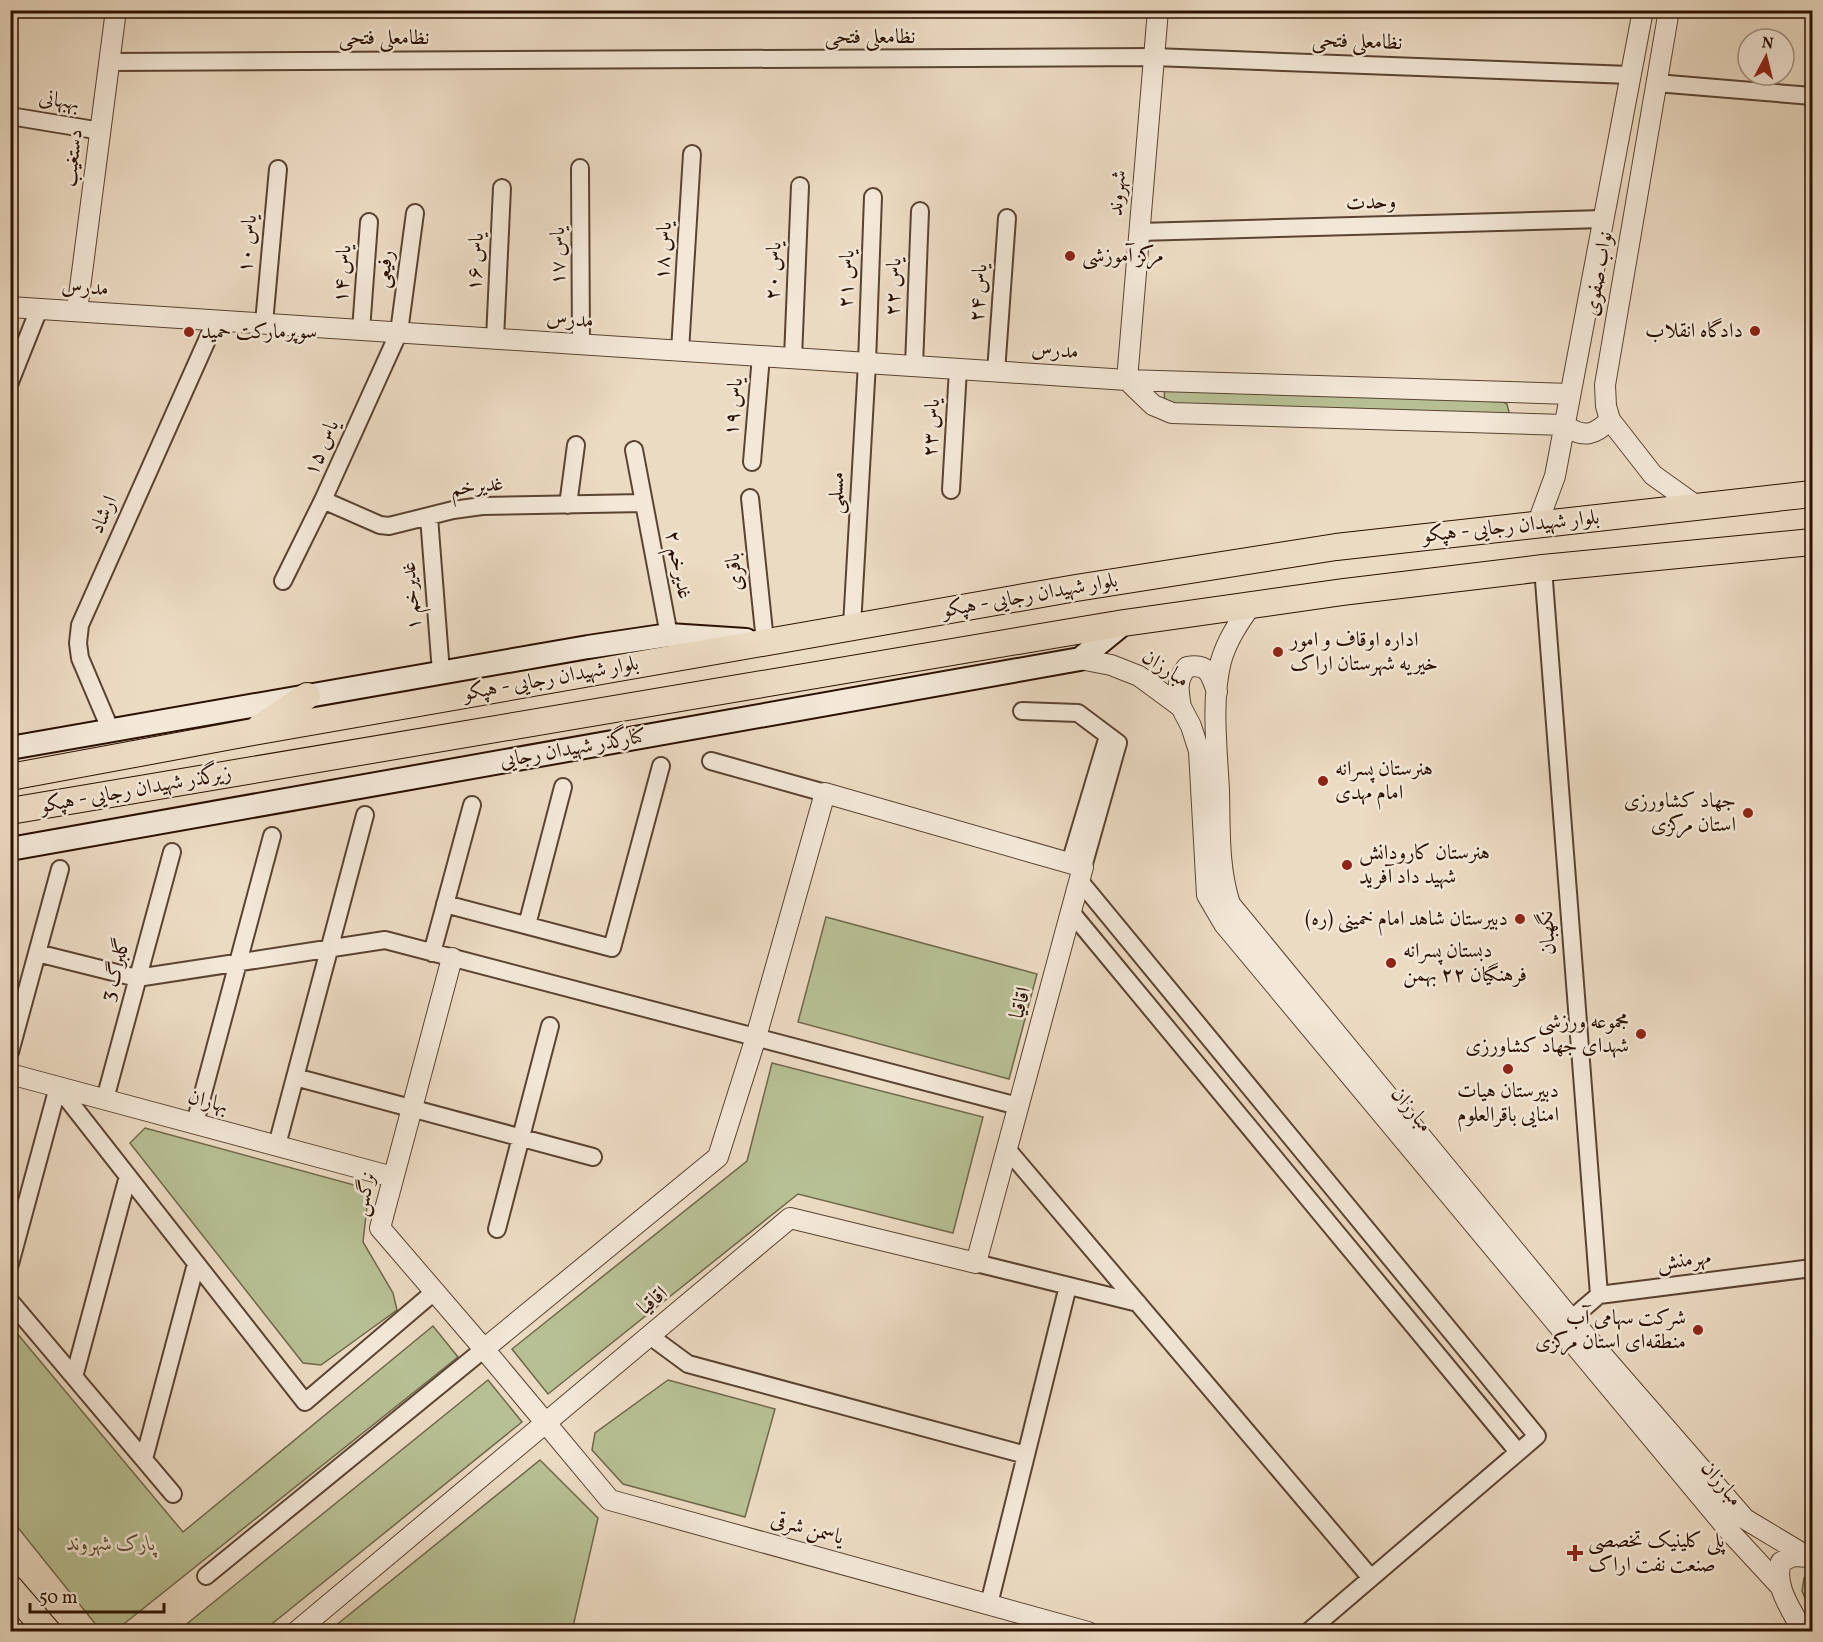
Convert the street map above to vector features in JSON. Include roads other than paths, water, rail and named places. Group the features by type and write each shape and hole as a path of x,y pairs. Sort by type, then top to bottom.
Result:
{"main road":[{"name":"بلوار شهیدان رجایی - هپکو","path":"253,732 852,626 1336,547 1812,494"},
{"name":"بلوار شهیدان رجایی - هپکو","path":"261,769 1124,623 1252,604 1542,568 1812,542"},
{"name":"کنارگذر شهیدان رجایی","path":"10,849 1080,659 1124,623"},
{"path":"10,748 441,672 669,635 765,641"},
{"path":"253,732 307,696"},
{"name":"زیرگذر شهیدان رجایی - هپکو","path":"10,777 253,732"},
{"name":"زیرگذر شهیدان رجایی - هپکو","path":"10,811 261,769"},
{"path":"10,1588 48,1632"}],"street":[{"name":"دستغیب","path":"77,311 116,10"},
{"name":"شهروند","path":"1127,380 1158,10"},
{"name":"نواب صفوی","path":"1537,525 1555,476 1642,10"},
{"name":"نواب صفوی","path":"1669,10 1605,385 1606,406 1610,420 1653,475 1699,508"},
{"name":"نظامعلی فتحی","path":"110,62 1154,57 1630,75"},
{"path":"1656,83 1812,96"},
{"name":"بهبهانی","path":"10,116 100,131"},
{"name":"یاس ۱۸","path":"680,351 692,154"},
{"name":"یاس ۱۷","path":"579,168 581,344"},
{"name":"یاس ۱۰","path":"264,323 278,169"},
{"name":"یاس ۲۰","path":"793,358 801,186"},
{"name":"یاس ۱۶","path":"495,339 502,188"},
{"name":"یاس ۲۱","path":"867,363 873,197"},
{"name":"یاس ۲۲","path":"914,366 920,211"},
{"name":"رفیعی","path":"399,332 416,213"},
{"name":"یاس ۲۴","path":"996,372 1006,218"},
{"name":"وحدت","path":"1139,232 1603,219"},
{"name":"یاس ۱۴","path":"361,330 369,222"},
{"name":"مدرس","path":"10,307 1127,380 1570,394"},
{"path":"10,382 39,309"},
{"name":"ارشاد","path":"111,731 80,658 78,643 80,626 216,320"},
{"name":"یاس ۱۵","path":"283,581 399,332"},
{"name":"یاس ۱۹","path":"752,462 761,356"},
{"name":"مسلمی","path":"852,626 867,363"},
{"name":"یاس ۲۳","path":"951,490 958,369"},
{"path":"1127,380 1153,405 1172,413 1565,425 1580,434 1601,429 1610,420"},
{"path":"568,505 576,445"},
{"name":"غدیرخم ۲","path":"634,450 669,635"},
{"name":"باقری","path":"750,498 765,641"},
{"name":"غدیرخم","path":"322,500 380,525 401,524 453,510 482,506 643,503"},
{"name":"غدیرخم ۱","path":"429,517 441,672"},
{"name":"نگهبان","path":"1542,568 1599,1295"},
{"name":"مبارزان","path":"1252,604 1236,626 1221,661 1217,692 1222,880 1230,904 1571,1319 1745,1519 1809,1556"},
{"name":"مبارزان","path":"1080,659 1111,665 1139,676 1181,706 1191,726 1198,751 1207,895 1224,924 1731,1533 1780,1586 1803,1632"},
{"path":"1181,706 1178,690 1179,676 1187,667 1197,665 1205,669 1211,676 1217,692"},
{"path":"1022,711 1078,713 1113,740 1077,870"},
{"path":"711,761 825,793 1077,870 1537,1436 1308,1632"},
{"path":"445,904 612,948 661,766"},
{"path":"527,925 563,787"},
{"path":"206,1576 718,1157 756,1037 825,793"},
{"path":"432,952 472,805"},
{"path":"277,1145 365,815"},
{"path":"195,1123 272,836"},
{"name":"گلبرگ 3","path":"105,1099 172,852"},
{"path":"10,1052 16,1006 37,953 60,869"},
{"name":"اقاقیا","path":"296,1632 790,1218 976,1263 1071,912 1077,870"},
{"path":"1071,912 1518,1452"},
{"path":"37,953 138,978 385,940 1018,1106"},
{"name":"نرگس","path":"452,958 380,1228 546,1423"},
{"path":"497,1229 550,1026"},
{"name":"بهاران","path":"10,1074 393,1177"},
{"path":"295,1077 593,1157"},
{"path":"58,1087 304,1402 434,1292"},
{"path":"10,1264 58,1087"},
{"path":"1007,1149 1371,1578"},
{"path":"74,1377 128,1176"},
{"path":"976,1263 1138,1303"},
{"path":"144,1459 196,1264"},
{"name":"مهرمنش","path":"1599,1295 1812,1268"},
{"path":"989,1604 1068,1286"},
{"path":"1571,1319 1599,1295"},
{"path":"10,1301 173,1494"},
{"path":"650,1336 688,1364 1026,1455"},
{"name":"یاسمن شرقی","path":"546,1423 610,1500 1088,1632"},
{"path":"1780,1586 1778,1572 1781,1562 1792,1556 1809,1556"}],"place":[{"name":"مرکز آموزشی","path":"1070,256"},
{"name":"دادگاه انقلاب","path":"1755,331"},
{"name":"سوپرمارکت حمید","path":"189,332"},
{"name":"اداره اوقاف و امور خیریه شهرستان اراک","path":"1278,652"},
{"name":"هنرستان پسرانه امام مهدی","path":"1323,781"},
{"name":"جهاد کشاورزی استان مرکزی","path":"1748,813"},
{"name":"هنرستان کارودانش شهید داد آفرید","path":"1347,865"},
{"name":"دبیرستان شاهد امام خمینی (ره)","path":"1520,919"},
{"name":"دبستان پسرانه فرهنگیان ۲۲ بهمن","path":"1391,963"},
{"name":"مجموعه ورزشی شهدای جهاد کشاورزی","path":"1641,1034"},
{"name":"دبیرستان هیات امنایی باقرالعلوم","path":"1508,1069"},
{"name":"شرکت سهامی آب منطقه‌ای استان مرکزی","path":"1698,1330"},
{"name":"پلی کلینیک تخصصی صنعت نفت اراک","path":"1575,1553"}],"park label":[{"name":"پارک شهروند","path":"111,1544"}]}
